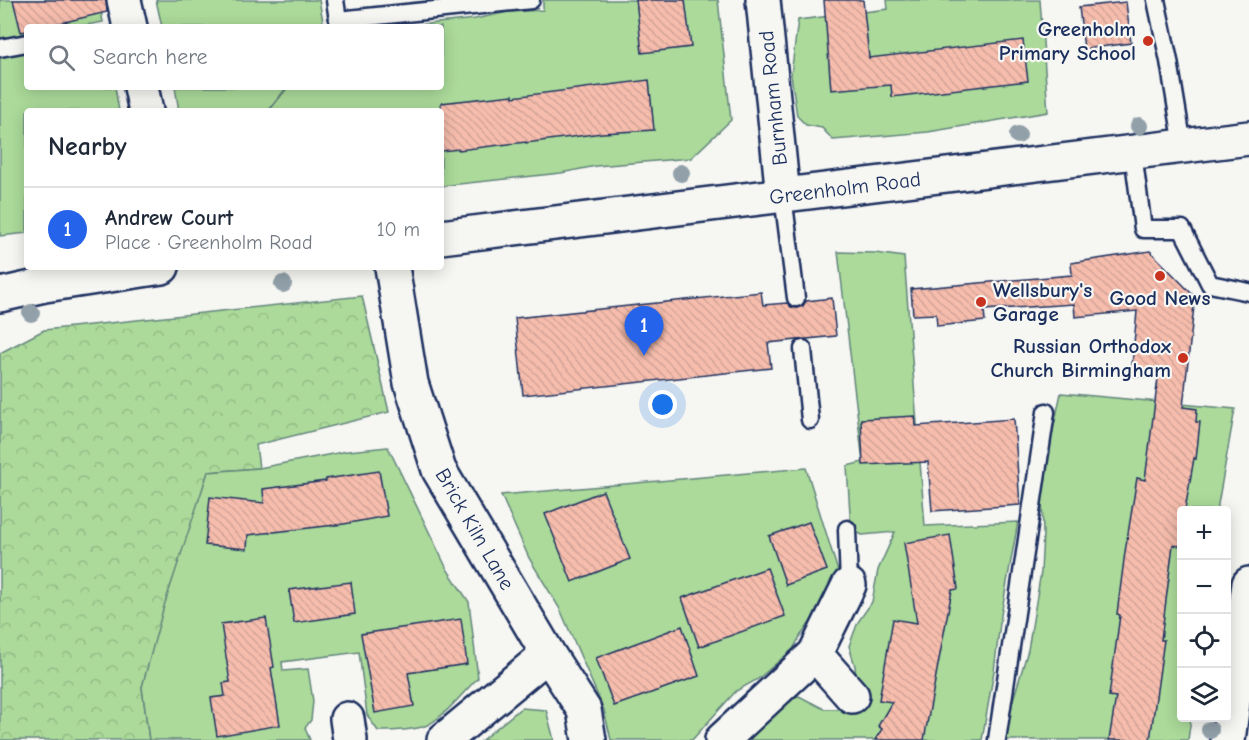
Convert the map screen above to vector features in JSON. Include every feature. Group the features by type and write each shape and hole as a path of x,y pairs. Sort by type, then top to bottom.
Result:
{"street":[{"name":"Burnham Road","path":"762,0 783,196"},
{"path":"142,90 145,108"},
{"name":"Greenholm Road","path":"444,237 1249,138"},
{"path":"0,295 45,285 142,270"},
{"name":"Brick Kiln Lane","path":"392,270 411,383 439,470 548,654 584,710 589,740"},
{"path":"1228,740 1249,584"},
{"path":"722,740 815,654 849,585"},
{"path":"444,740 548,654"},
{"path":"815,654 852,696"}],"lane":[{"path":"335,0 338,20 531,0"},
{"path":"1156,0 1183,146"},
{"path":"0,48 24,44"},
{"path":"1133,153 1143,229 1182,229 1210,284 1249,292"},
{"path":"783,196 796,298"},
{"path":"803,349 810,420"},
{"path":"997,740 1046,412"},
{"path":"847,529 849,585"}],"green space":[{"path":"0,0 99,0 103,22 24,24 24,36 0,40"},
{"path":"156,0 319,0 323,21 322,24 161,24"},
{"path":"543,0 718,0 731,120 691,158 596,166 561,173 444,186 444,108 271,108 286,90 444,90 444,24 428,24 475,19 508,12 543,10"},
{"path":"887,0 1040,0 1048,112 928,132 833,140 822,128 806,125 797,116 791,75 798,20 888,9"},
{"path":"24,50 24,90 116,90 118,108 24,108 24,233 0,236 0,54"},
{"path":"176,90 285,90 270,108 178,108"},
{"path":"838,252 904,257 925,526 1018,522 982,740 733,740 779,700 799,696 824,709 843,709 857,694 855,666 849,646 858,622 872,602 878,570 895,532 862,535 851,529 847,466 863,462"},
{"path":"362,296 389,412 256,445 259,468 208,472 142,687 149,740 0,740 0,353 44,330"},
{"path":"1061,393 1235,409 1218,506 1177,506 1177,722 1190,722 1188,740 1002,740 1028,650 1041,572 1042,494"},
{"path":"388,447 447,569 469,602 478,678 446,712 432,723 414,728 378,731 367,715 359,652 282,662 283,671 308,669 313,701 311,720 305,728 310,740 149,740 142,687 164,606 208,472 259,468 348,451"},
{"path":"806,468 841,581 793,649 758,679 736,691 692,740 611,740 604,710 560,609 529,558 501,495"},
{"path":"521,708 546,710 554,740 482,740"}],"building":[{"path":"13,0 106,0 107,12 57,24 24,24 24,32 21,32"},
{"path":"636,0 685,0 691,47 642,53"},
{"path":"824,0 863,0 869,58 1023,40 1028,81 892,97 891,85 831,90"},
{"path":"1126,2 1131,43 1084,49 1079,7"},
{"path":"649,80 654,130 602,133 444,151 444,108 441,108 441,103 513,95 513,97"},
{"path":"1150,251 1195,297 1183,407 1197,409 1196,422 1200,422 1196,459 1194,458 1186,506 1177,506 1177,546 1173,545 1161,640 1164,640 1150,740 1109,740 1116,697 1109,696 1120,615 1117,614 1125,552 1137,478 1145,480 1158,378 1131,376 1137,311 1075,317 1074,304 984,310 985,321 937,326 936,314 913,315 911,289 1072,275 1071,263"},
{"path":"761,292 763,305 787,303 797,308 803,306 806,301 832,298 836,336 768,343 771,368 523,395 515,318"},
{"path":"915,416 916,426 1014,419 1020,505 932,511 928,462 863,465 861,419"},
{"path":"379,471 387,516 344,524 248,535 247,549 205,545 210,497 264,503 263,489"},
{"path":"603,491 630,559 572,582 545,514"},
{"path":"809,522 827,570 786,585 769,536"},
{"path":"950,535 958,589 952,590 924,740 875,740 882,729 878,726 892,702 879,700 893,619 917,623 904,543"},
{"path":"767,568 785,616 699,647 682,598"},
{"path":"351,582 355,614 294,623 289,590"},
{"path":"266,618 280,725 217,736 211,698 225,696 223,683 230,682 221,624"},
{"path":"461,619 467,664 408,673 414,706 375,713 361,634"},
{"path":"682,626 699,676 614,706 596,658"}],"place":[{"name":"Greenholm Primary School","path":"1148,41"},
{"name":"Good News","path":"1160,276"},
{"name":"Wellsbury's Garage","path":"981,302"},
{"name":"Andrew Court","path":"644,356"},
{"name":"Russian Orthodox Church Birmingham","path":"1183,358"}]}
